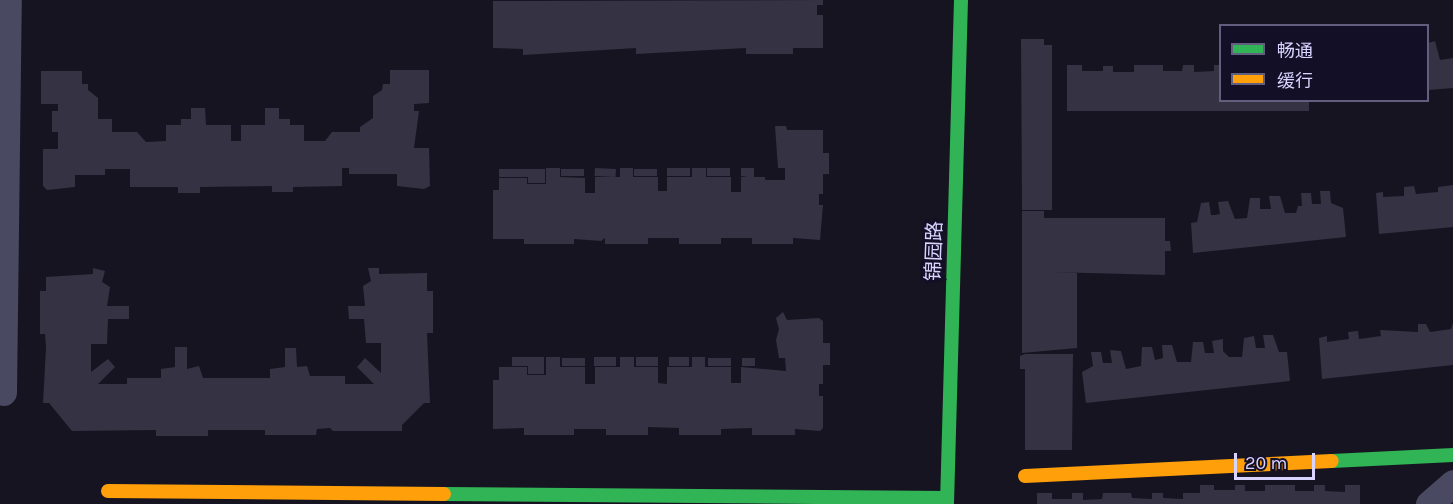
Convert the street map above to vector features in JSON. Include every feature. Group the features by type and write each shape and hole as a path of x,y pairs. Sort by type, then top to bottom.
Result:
{"street":[{"path":"3,392 8,0"},
{"name":"锦园路","path":"947,501 961,0"},
{"path":"1025,476 1453,455"},
{"path":"1430,504 1453,483"},
{"path":"108,491 947,501"}],"building":[{"path":"823,0 823,5 817,5 817,15 823,15 823,48 793,48 793,54 746,54 746,48 636,54 636,48 523,55 523,49 493,48 493,1"},
{"path":"1021,39 1044,39 1044,45 1052,45 1052,210 1022,210"},
{"path":"1435,41 1440,60 1453,58 1453,88 1429,90 1429,43"},
{"path":"1067,65 1082,65 1082,71 1103,71 1103,66 1113,66 1113,72 1134,72 1134,65 1163,65 1163,71 1182,71 1183,65 1194,65 1194,72 1214,71 1214,65 1219,65 1219,102 1309,102 1309,111 1067,111"},
{"path":"390,70 429,70 429,103 414,104 414,111 419,111 414,148 429,148 430,186 424,189 397,186 397,174 349,174 349,168 342,168 342,186 293,187 293,192 272,192 272,186 200,187 200,193 178,193 178,187 130,187 130,169 105,169 105,175 75,175 75,187 47,190 43,186 43,149 58,149 58,132 52,132 52,111 58,111 58,104 41,104 41,71 82,71 82,84 88,84 88,90 98,98 98,119 112,119 112,132 137,132 146,142 166,141 166,125 181,125 181,119 191,119 191,108 205,108 206,125 231,125 231,141 241,141 241,125 265,125 265,108 279,108 279,119 290,119 290,125 304,125 304,141 325,141 332,132 360,132 360,127 373,118 373,96 382,90 383,84 390,84"},
{"path":"775,126 786,126 787,130 823,130 823,153 829,153 829,174 823,174 823,194 819,194 819,205 823,205 820,240 793,238 793,244 752,244 752,238 721,238 721,244 679,244 679,238 648,238 648,244 605,244 605,238 601,241 574,239 574,244 524,244 524,239 493,239 493,190 499,190 499,178 527,178 527,184 546,184 546,168 560,168 560,177 585,178 585,193 595,193 595,177 620,177 620,168 633,168 633,177 658,177 658,191 667,191 667,177 692,177 692,168 706,168 706,177 731,177 731,192 741,192 741,177 748,177 741,176 741,168 754,168 754,177 765,177 765,180 785,180 785,168 778,168"},
{"path":"595,168 616,169 616,177 595,176"},
{"path":"667,168 690,168 690,176 667,176"},
{"path":"707,168 730,168 730,176 707,176"},
{"path":"499,169 545,169 545,183 528,183 528,177 499,177"},
{"path":"561,169 584,169 584,176 561,176"},
{"path":"634,169 657,169 657,176 634,176"},
{"path":"1453,185 1453,227 1379,234 1376,193 1383,192 1383,197 1404,196 1404,187 1414,186 1416,194 1438,192 1438,187"},
{"path":"1320,191 1330,191 1331,203 1343,208 1346,237 1193,253 1191,223 1197,222 1201,203 1209,202 1211,215 1215,215 1220,214 1218,202 1228,201 1235,219 1247,218 1250,198 1260,198 1260,209 1271,209 1269,196 1280,196 1285,213 1296,213 1298,206 1302,206 1301,193 1311,193 1312,204 1321,204"},
{"path":"1022,211 1044,211 1044,218 1165,218 1165,241 1170,241 1171,251 1165,251 1165,275 1049,272 1077,273 1077,348 1022,353"},
{"path":"93,268 105,271 102,282 110,287 107,306 129,306 129,319 108,319 107,344 91,344 91,372 108,359 115,367 98,384 127,384 127,378 161,378 161,369 175,367 175,347 187,347 187,369 199,366 203,378 270,378 270,369 285,367 285,348 296,348 297,367 307,366 310,376 345,376 345,384 374,384 357,367 365,358 381,373 381,343 366,343 364,319 349,319 348,306 365,306 363,286 371,281 368,268 379,268 379,274 427,273 427,291 433,291 433,333 427,333 430,403 424,403 402,425 402,431 333,431 330,428 317,429 316,435 265,435 265,430 208,430 208,436 156,436 156,430 72,431 49,403 43,403 46,348 45,334 40,334 40,291 46,291 46,277 93,274"},
{"path":"783,312 787,320 819,318 823,321 823,343 830,343 830,365 823,365 823,384 819,384 819,396 823,396 823,428 820,431 795,429 795,435 752,435 752,428 721,429 721,435 679,435 679,428 648,427 648,435 606,435 606,429 574,429 574,435 524,435 524,428 493,429 493,380 499,380 499,367 527,367 527,375 546,375 546,357 560,357 560,367 585,367 585,384 595,384 595,367 620,367 620,357 634,357 634,367 658,367 658,383 667,384 667,367 692,367 692,357 705,357 705,367 731,367 731,383 741,383 741,367 786,371 785,358 779,358 776,340 779,329 776,318"},
{"path":"1453,323 1453,365 1322,379 1319,338 1327,336 1327,342 1349,339 1348,332 1358,331 1359,339 1381,336 1380,330 1418,332 1418,324 1426,324 1430,332 1451,329"},
{"path":"1263,335 1273,335 1279,352 1287,352 1290,381 1086,403 1082,372 1093,366 1091,352 1101,352 1103,363 1112,363 1110,350 1121,351 1126,369 1141,366 1142,347 1152,347 1155,360 1163,358 1162,345 1172,345 1177,362 1191,362 1193,342 1203,342 1205,353 1214,353 1212,341 1223,339 1223,351 1229,357 1242,357 1244,338 1254,336 1256,348 1265,348"},
{"path":"1025,354 1073,354 1072,450 1025,450 1025,369 1020,369 1020,356"},
{"path":"512,357 544,357 544,374 528,374 528,366 512,366"},
{"path":"594,357 616,357 616,366 594,366"},
{"path":"636,357 658,357 658,366 636,366"},
{"path":"669,357 689,357 689,366 669,366"},
{"path":"562,358 585,358 585,366 562,366"},
{"path":"708,358 731,358 731,366 708,366"},
{"path":"742,358 755,358 755,366 742,366"},
{"path":"1200,485 1214,485 1214,490 1235,490 1235,485 1245,485 1245,491 1265,491 1265,485 1295,485 1295,491 1314,491 1314,485 1325,485 1325,491 1345,492 1345,485 1360,485 1360,504 1037,504 1037,493 1052,493 1052,499 1072,499 1072,493 1083,493 1083,500 1102,499 1103,493 1131,493 1132,498 1152,499 1152,493 1163,493 1163,498 1183,499 1183,493 1200,493"}],"traffic: fast":[{"path":"947,504 961,0"},
{"path":"1332,461 1453,455"},
{"path":"444,494 947,498"}],"traffic: slow":[{"path":"1025,476 1332,461"},
{"path":"108,491 444,494"}]}
